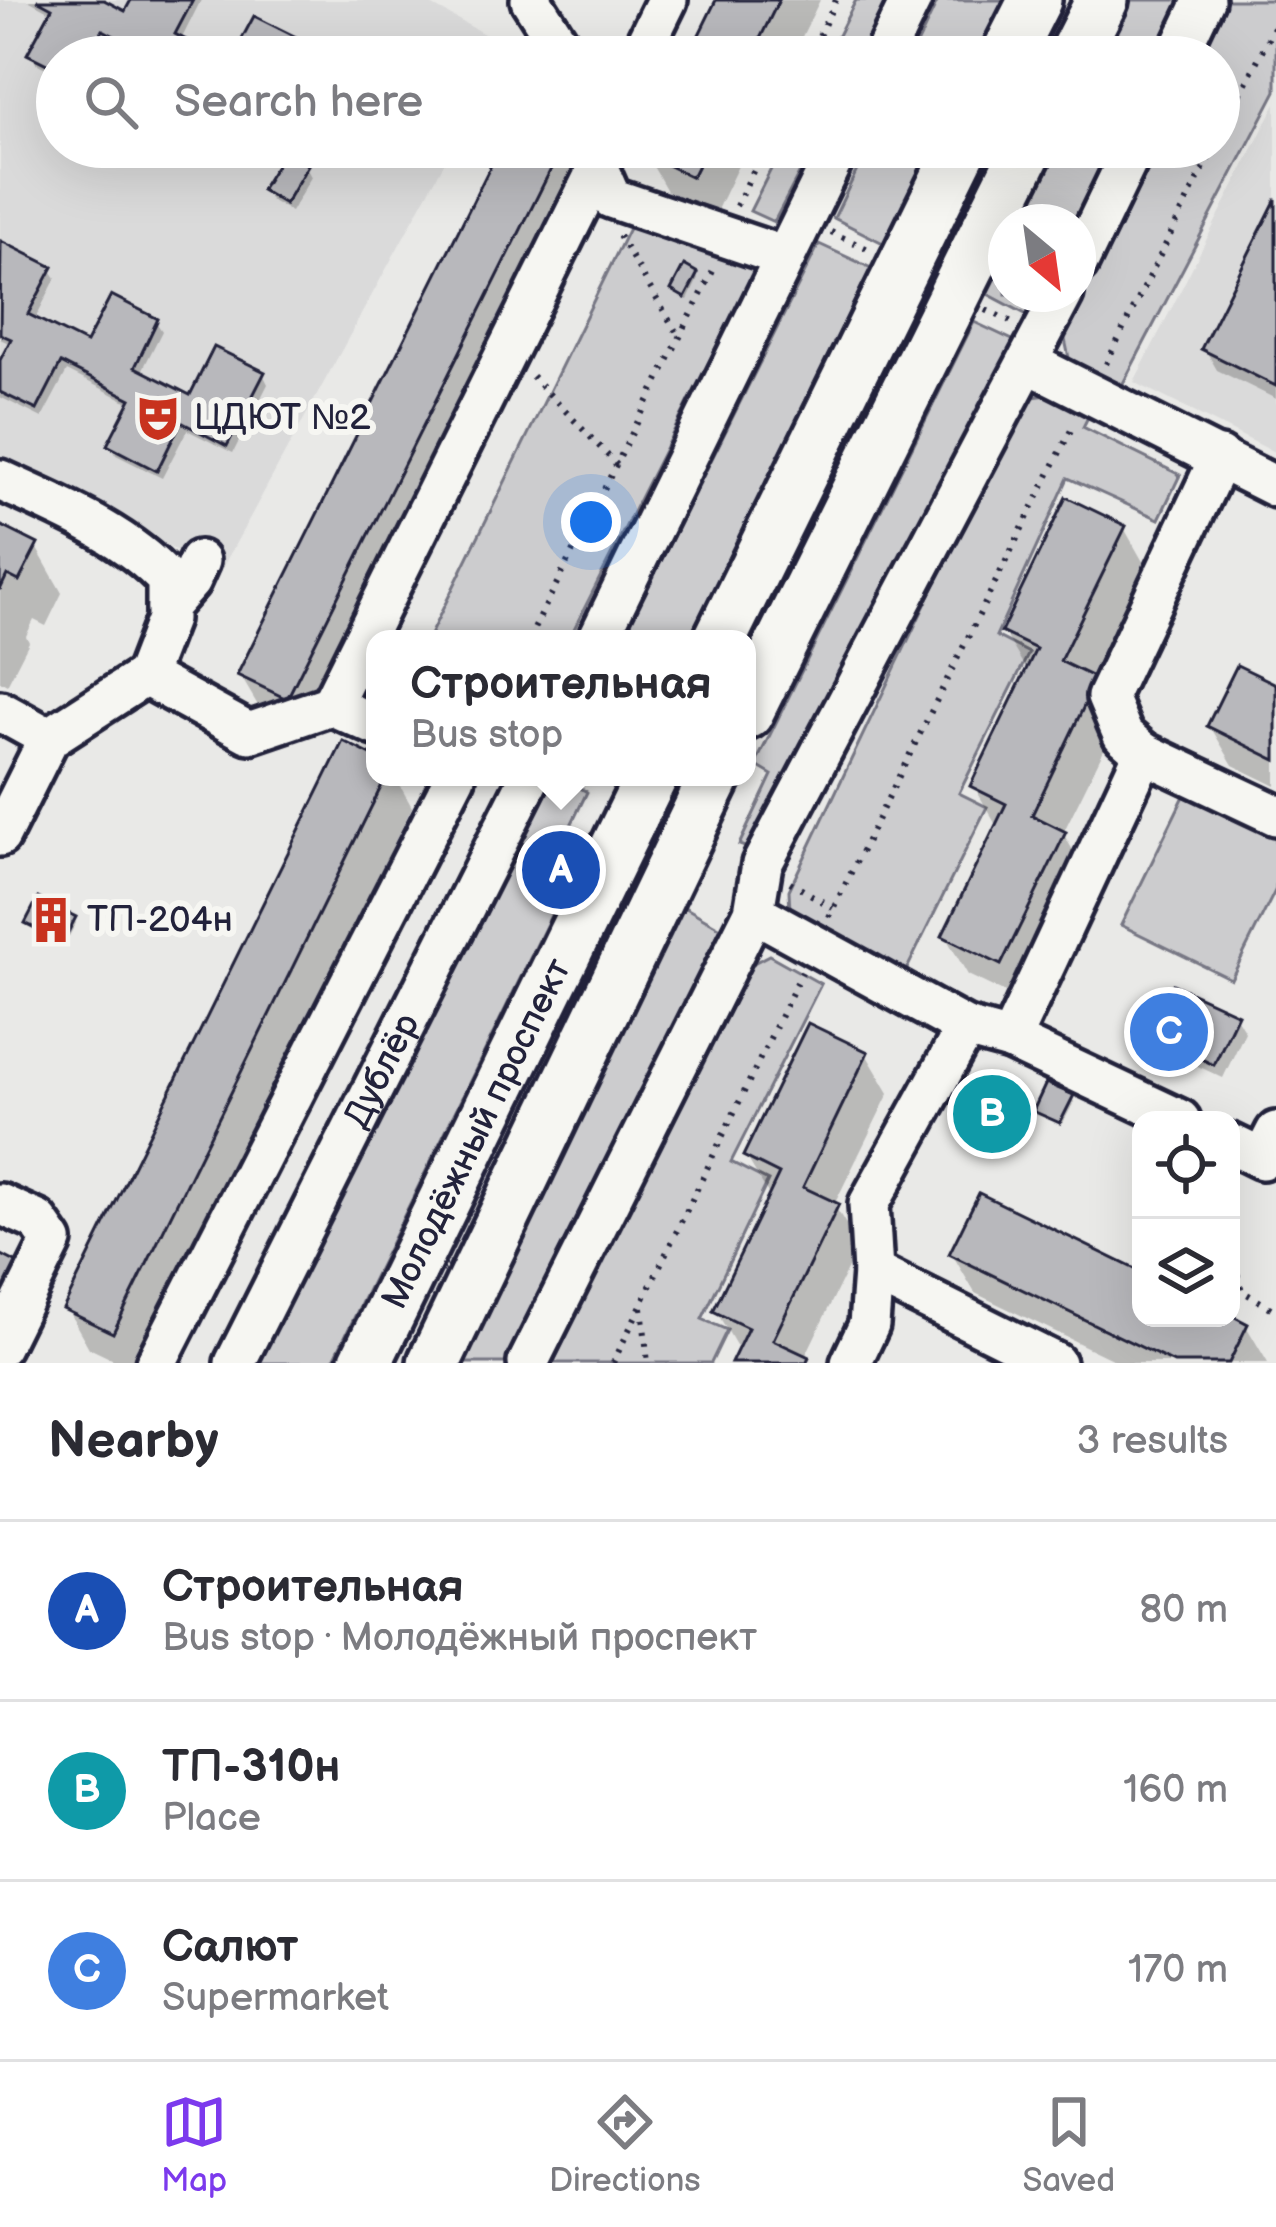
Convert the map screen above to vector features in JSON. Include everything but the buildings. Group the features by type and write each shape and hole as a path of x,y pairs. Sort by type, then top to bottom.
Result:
{"main road":[{"path":"1017,36 1035,0"},
{"path":"1084,36 1102,0"},
{"path":"724,630 952,168"},
{"path":"756,695 1018,168"},
{"name":"Молодёжный проспект","path":"365,1363 647,786"},
{"name":"Молодёжный проспект","path":"434,1363 712,786"}],"street":[{"path":"531,0 554,36"},
{"path":"649,36 667,0"},
{"path":"893,36 911,0"},
{"path":"1187,36 1204,0"},
{"path":"368,630 595,168"},
{"path":"596,168 611,198 784,257"},
{"path":"602,630 828,168"},
{"path":"1096,226 1124,168"},
{"path":"528,1363 754,912 762,864 1054,312"},
{"path":"1029,363 1276,487"},
{"path":"1220,457 1107,698 1124,735 1144,753 1276,814"},
{"path":"0,480 146,557 167,580 167,619 146,676 49,738 0,836"},
{"path":"167,608 200,561"},
{"path":"146,676 250,734 331,705 366,635"},
{"path":"331,705 366,721"},
{"path":"0,711 49,738"},
{"path":"1010,1040 1144,753"},
{"path":"156,1363 449,786"},
{"name":"Дублёр","path":"235,1363 511,786"},
{"path":"754,912 967,1028 1010,1040 1161,1111"},
{"path":"851,1363 869,1325 873,1272 868,1204 967,1028"},
{"path":"1240,1148 1262,1159 1276,1132"},
{"path":"0,1204 38,1221 52,1241 0,1346"},
{"path":"873,1272 1055,1363"}],"path":[{"path":"818,36 836,0"},
{"path":"1240,95 1276,23"},
{"path":"595,168 680,340"},
{"path":"613,1363 833,908 1203,168"},
{"path":"507,351 617,464"},
{"path":"762,864 833,908"},
{"path":"1240,1284 1242,1291 1276,1311"},
{"path":"642,1304 648,1363"}],"shaded area":[{"path":"0,0 422,0 488,36 36,36 36,168 441,168 220,572 0,464"},
{"path":"856,0 889,0 870,36 838,36"},
{"path":"938,0 1007,0 989,36 921,36"},
{"path":"1131,0 1188,0 1170,36 1113,36"},
{"path":"1227,0 1276,0 1276,91 1240,160 1240,36 1209,36"},
{"path":"1276,103 1276,453 1134,382"},
{"path":"772,168 802,168 774,222 750,211"},
{"path":"858,168 923,168 885,244 834,218"},
{"path":"1048,168 1103,168 1085,204 1030,204"},
{"path":"1144,168 1236,168 1119,391 1072,372 1063,330 1072,312 1096,312 1096,264"},
{"path":"633,220 758,264 574,630 432,630"},
{"path":"819,244 871,268 693,630 626,630"},
{"path":"974,322 1023,345 756,851 739,845 772,775 756,763"},
{"path":"1062,393 1093,407 1083,427 1180,475 1159,519 1068,478 996,636 1029,653 959,793 987,807 902,979 790,912 789,890 1013,420 1033,397"},
{"path":"548,786 577,786 587,792 544,881 563,891 332,1363 257,1363"},
{"path":"1185,794 1276,838 1276,889 1231,979 1121,925"},
{"path":"679,904 721,928 506,1363 458,1363"},
{"path":"769,955 821,984 731,1162 768,1181 702,1319 727,1330 711,1363 553,1363 748,966"}],"place":[{"name":"ЦДЮТ №2","path":"158,418"},
{"name":"Строительная","path":"561,870"},
{"name":"ТП-204н","path":"51,920"},
{"name":"Салют","path":"1169,1032"},
{"name":"ТП-310н","path":"992,1114"}]}
